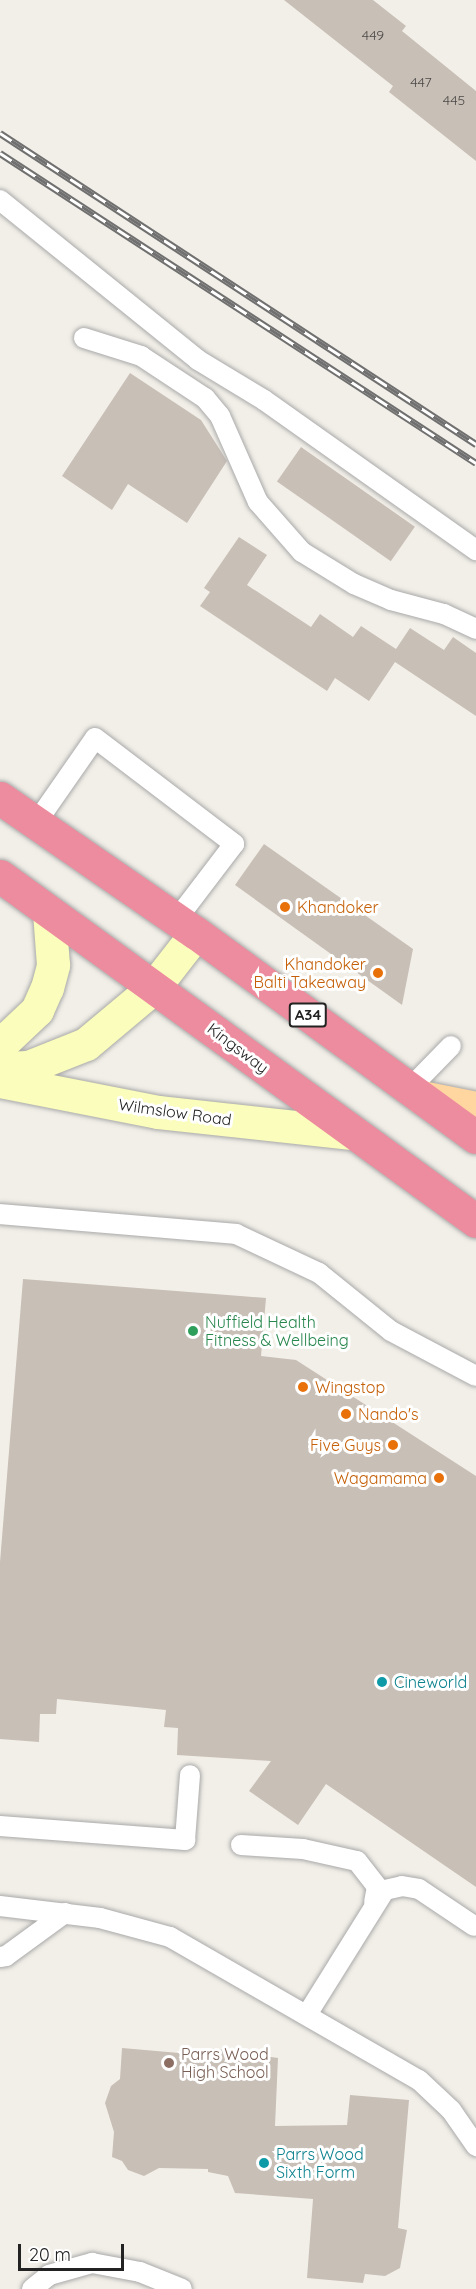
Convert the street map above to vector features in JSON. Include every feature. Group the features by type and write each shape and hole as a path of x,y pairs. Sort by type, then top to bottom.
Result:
{"highway":[{"name":"A34","path":"0,798 186,926 476,1137"},
{"name":"Kingsway","path":"0,876 476,1221"}],"main road":[{"path":"0,1045 37,1010 47,988 53,965 49,912"},
{"path":"0,1068 28,1067 86,1044 154,987 186,926"},
{"name":"Wilmslow Road","path":"0,1081 158,1112 352,1133"},
{"path":"415,1093 476,1108"}],"lane":[{"path":"0,200 198,360 264,400 476,549"},
{"path":"84,338 141,357 205,398 220,416 258,502 302,552 354,584 392,600 444,614 476,628"},
{"path":"36,823 95,738 234,844 186,926"},
{"path":"415,1093 451,1046"},
{"path":"0,1214 236,1234 319,1273 391,1331 476,1376"},
{"path":"0,1826 185,1840 190,1775"},
{"path":"241,1845 303,1849 357,1861 377,1887 374,1902"},
{"path":"308,2013 374,1902 385,1890 402,1886 419,1890 474,1926"},
{"path":"0,1906 65,1913 136,1925 170,1937 308,2013 435,2092 476,2146"},
{"path":"0,1957 6,1956 65,1913"},
{"path":"32,2289 49,2275 92,2263 140,2272 182,2289"}],"building":[{"path":"284,0 373,0 406,26 402,31 476,91 476,161 389,92 393,86"},
{"path":"130,373 201,420 227,461 187,523 128,484 112,510 62,476"},
{"path":"301,447 415,527 391,561 277,481"},
{"path":"239,537 267,555 247,585 311,627 320,614 353,637 361,626 396,649 410,628 444,650 453,637 476,653 476,716 395,662 369,701 335,678 327,691 200,606 210,592 204,588"},
{"path":"264,844 413,949 402,1005 235,885"},
{"path":"23,1279 266,1298 261,1356 296,1360 476,1476 476,1887 326,1784 298,1825 249,1791 271,1761 177,1755 178,1728 164,1727 166,1710 57,1699 56,1714 40,1714 39,1742 0,1739 0,1562"},
{"name":"Parrs Wood Sixth Form","path":"122,2048 202,2055 211,2048 278,2058 275,2126 347,2125 350,2095 409,2100 398,2228 407,2230 400,2268 385,2276 365,2274 363,2283 307,2278 313,2199 235,2193 228,2176 208,2172 208,2169 159,2168 144,2176 128,2170 122,2161 112,2157 114,2132 105,2103 111,2086 120,2079"}],"railway":[{"path":"0,133 476,444"},
{"path":"0,153 476,463"}],"place":[{"name":"Khandoker","path":"285,907"},
{"name":"Khandoker Balti Takeaway","path":"378,973"},
{"name":"Nuffield Health Fitness & Wellbeing","path":"193,1331"},
{"name":"Wingstop","path":"303,1387"},
{"name":"Nando's","path":"346,1414"},
{"name":"Five Guys","path":"393,1445"},
{"name":"Wagamama","path":"439,1478"},
{"name":"Cineworld","path":"382,1682"},
{"name":"Parrs Wood High School","path":"169,2063"},
{"name":"Parrs Wood Sixth Form","path":"264,2163"}]}
